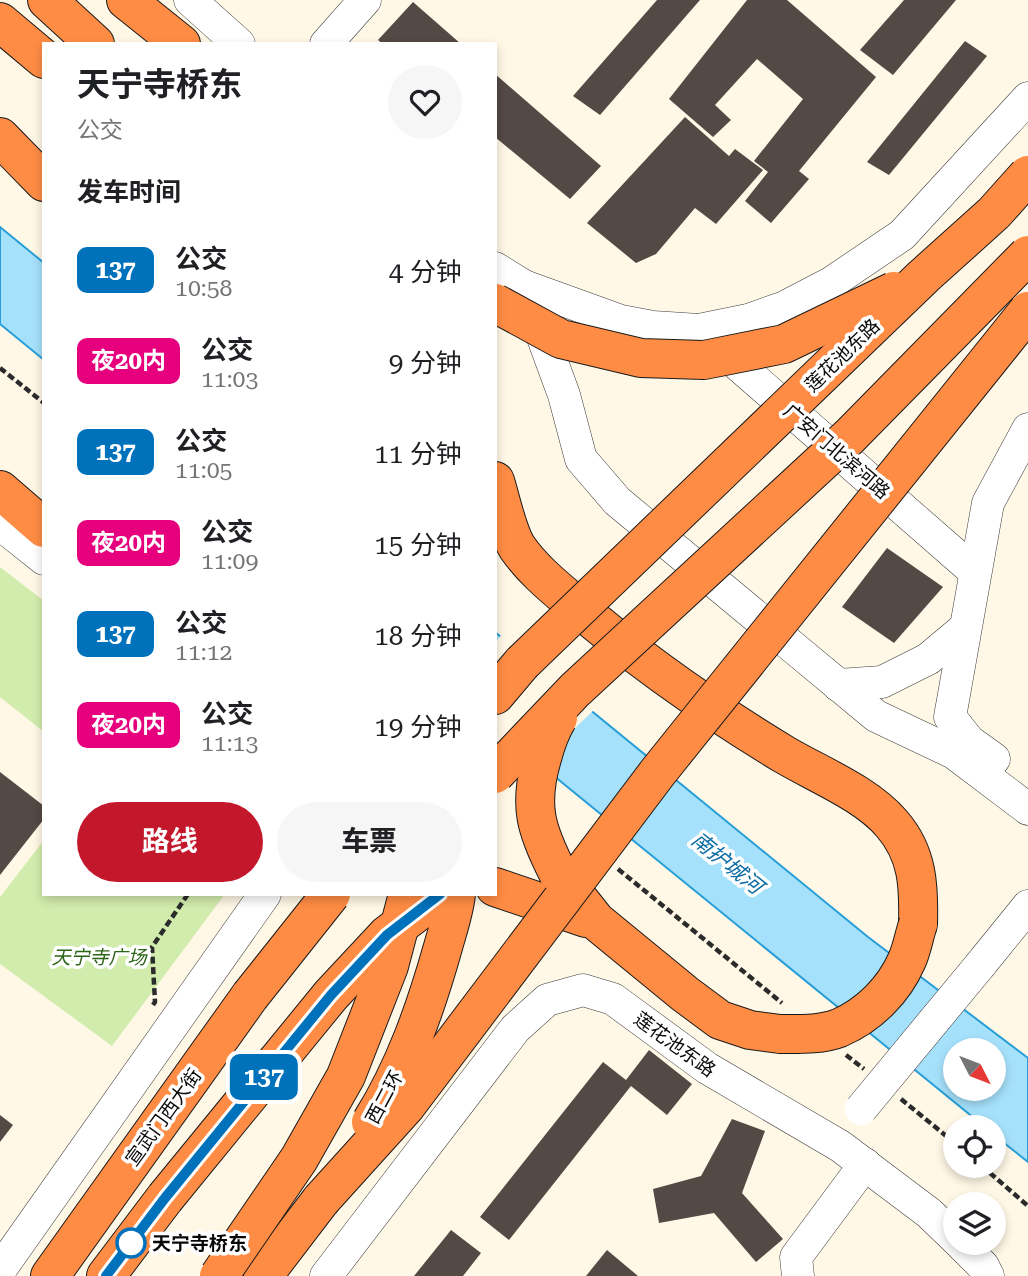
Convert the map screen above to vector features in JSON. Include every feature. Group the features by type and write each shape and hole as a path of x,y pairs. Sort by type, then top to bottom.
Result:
{"highway":[{"path":"47,0 93,42"},
{"path":"126,0 178,42"},
{"path":"0,22 42,57"},
{"path":"0,137 42,180"},
{"name":"莲花池东路","path":"509,674 993,212 1028,175"},
{"path":"497,772 575,690 850,436 1028,255"},
{"path":"510,294 561,339 641,358 704,360 784,344 924,276"},
{"path":"321,1200 406,1106 658,772 1028,311"},
{"path":"497,487 516,545 536,571 603,629 744,730 822,777 861,796 892,824 911,854 914,864 919,885 918,924 908,959 893,987 876,1005 839,1028 811,1034 785,1022 750,1030 720,1020 596,921 546,886 497,887"},
{"path":"0,491 42,526"},
{"path":"497,563 519,581 603,629"},
{"path":"497,692 509,674"},
{"path":"546,886 544,845 534,810 535,783 548,734 575,690"},
{"path":"250,996 311,896"},
{"name":"宣武门西大街","path":"50,1276 250,996 329,896"},
{"path":"106,1276 387,896"},
{"path":"219,1276 299,1159 346,1076 389,966 407,896"},
{"path":"165,1198 331,995 387,935 437,896"},
{"name":"西二环","path":"263,1276 321,1200 384,1101 412,1041 434,979 455,896"}],"street":[{"path":"190,0 237,42"},
{"path":"328,42 365,0"},
{"path":"510,294 621,321 653,327 699,330 748,320 785,307 831,283 902,235 1028,98"},
{"path":"497,271 564,395 581,459 617,501 876,716 954,753 1028,809"},
{"path":"564,395 567,369 584,348 621,321"},
{"name":"广安门北滨河路","path":"699,330 974,571"},
{"path":"1028,429 988,503 950,717 969,741 1028,786"},
{"path":"0,524 42,557"},
{"path":"838,685 882,682 928,659 965,628"},
{"path":"0,1270 264,896"},
{"path":"840,1146 861,1109 1028,906"},
{"name":"莲花池东路","path":"330,1261 515,1029 547,1000 583,990 613,999 707,1068 840,1146 929,1213 943,1227"},
{"path":"798,1276 796,1257 865,1164"},
{"name":"莲花池东路","path":"972,1255 983,1266 988,1276"}],"path":[{"path":"0,368 42,401"},
{"path":"614,866 785,1022"},
{"path":"147,1013 155,1002 152,947 187,896"},
{"path":"842,1051 873,1076"},
{"path":"893,1093 943,1133"},
{"path":"996,1178 1028,1206"}],"green space":[{"path":"0,567 42,599 42,730 0,697"},
{"name":"天宁寺广场","path":"42,843 42,896 224,896 112,1046 0,964 0,897"}],"water":[{"path":"0,227 42,261 42,358 0,324"},
{"name":"南护城河","path":"497,634 868,937 1002,1038 943,1038 943,1093 497,730"},
{"path":"1006,1041 1028,1058 1028,1162 1006,1145 1006,1115 970,1115 953,1101 1006,1101"}],"pier":[{"path":"502,634 595,709 536,765 497,734 497,640"}],"building":[{"path":"657,0 700,0 600,115 573,96"},
{"path":"747,0 787,0 876,77 799,171 809,179 771,223 745,201 768,172 754,161 803,99 757,59 715,105 731,120 713,137 669,99"},
{"path":"904,0 956,0 893,75 860,50"},
{"path":"413,2 459,42 380,42 378,40"},
{"path":"965,41 987,56 889,175 867,162"},
{"path":"497,76 601,166 570,199 497,139"},
{"path":"685,117 729,156 735,149 763,170 716,224 695,208 656,254 636,263 587,223"},
{"path":"887,548 943,587 894,643 842,607"},
{"path":"0,772 42,804 42,822 0,875"},
{"path":"649,1050 692,1084 667,1115 631,1086 509,1240 480,1217 603,1062 626,1080"},
{"path":"0,1115 13,1125 0,1142"},
{"path":"732,1119 765,1131 742,1193 783,1239 756,1262 714,1213 659,1223 653,1189 701,1176"},
{"path":"451,1230 481,1253 463,1276 414,1276"},
{"path":"607,1250 638,1276 586,1276"}],"bus line":[{"name":"137","path":"106,1276 165,1198 331,995 387,935 437,896"}],"place":[{"name":"天宁寺桥东","path":"131,1243"}]}
